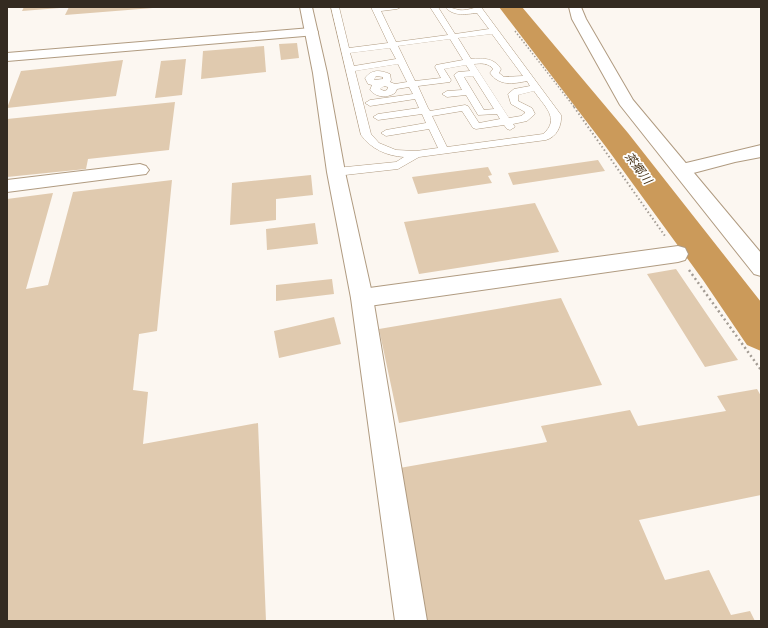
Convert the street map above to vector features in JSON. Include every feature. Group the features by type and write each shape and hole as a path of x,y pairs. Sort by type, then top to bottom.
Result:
{"street":[{"path":"306,7 320,73 336,172 362,298 411,621"},
{"path":"575,7 579,19 626,102 758,261"},
{"path":"7,57 311,32"},
{"path":"682,170 735,156 761,151"},
{"path":"7,186 140,170"},
{"path":"362,298 678,254"}],"lane":[{"path":"335,7 366,135 375,146 395,153 416,154 546,137 553,131 558,122 556,115 495,31 478,9 463,13 454,11 449,7"},
{"path":"397,7 376,8 402,61 397,76 413,84 444,150"},
{"path":"434,7 519,140"},
{"path":"346,51 495,31"},
{"path":"350,69 402,61"},
{"path":"392,87 447,80 439,66 469,62 491,61 496,67 494,74 502,80 508,81 529,78"},
{"path":"476,73 458,75 481,113 500,111"},
{"path":"370,103 398,119 426,112 465,108 476,126 524,119 530,114 526,108 514,102 513,94 517,91 536,88"},
{"path":"447,94 468,92"},
{"path":"386,132 418,96"},
{"path":"378,118 398,119 433,125"},
{"path":"336,172 398,165 416,154"}],"path":[{"path":"515,31 572,104 761,370"}],"building":[{"path":"24,7 60,7 60,8 22,11"},
{"path":"69,7 153,7 153,8 65,15"},
{"path":"297,43 299,58 281,60 279,44"},
{"path":"264,46 266,72 201,79 203,51"},
{"path":"186,59 182,95 155,98 161,61"},
{"path":"123,60 116,96 7,108 21,71"},
{"path":"175,102 169,150 88,159 86,169 7,177 7,119"},
{"path":"598,160 605,171 513,185 508,173"},
{"path":"488,167 492,175 488,176 492,183 418,194 412,177"},
{"path":"311,175 313,195 276,199 276,220 230,225 232,183"},
{"path":"172,180 157,331 139,334 133,390 148,392 143,444 258,423 266,621 7,621 7,199 53,193 26,289 48,285 73,192"},
{"path":"535,203 559,252 419,274 404,222"},
{"path":"315,223 318,244 267,250 266,229"},
{"path":"676,269 738,360 705,367 647,274"},
{"path":"332,279 334,294 276,301 276,285"},
{"path":"561,298 602,385 399,423 379,329"},
{"path":"334,317 341,344 279,358 274,331"},
{"path":"757,389 761,396 761,495 639,520 665,580 709,570 731,615 750,611 755,621 420,621 394,469 547,442 541,426 630,410 638,426 726,411 717,396"}],"waterway":[{"name":"茶郷川","path":"510,7 617,140 716,270 761,333"}]}
